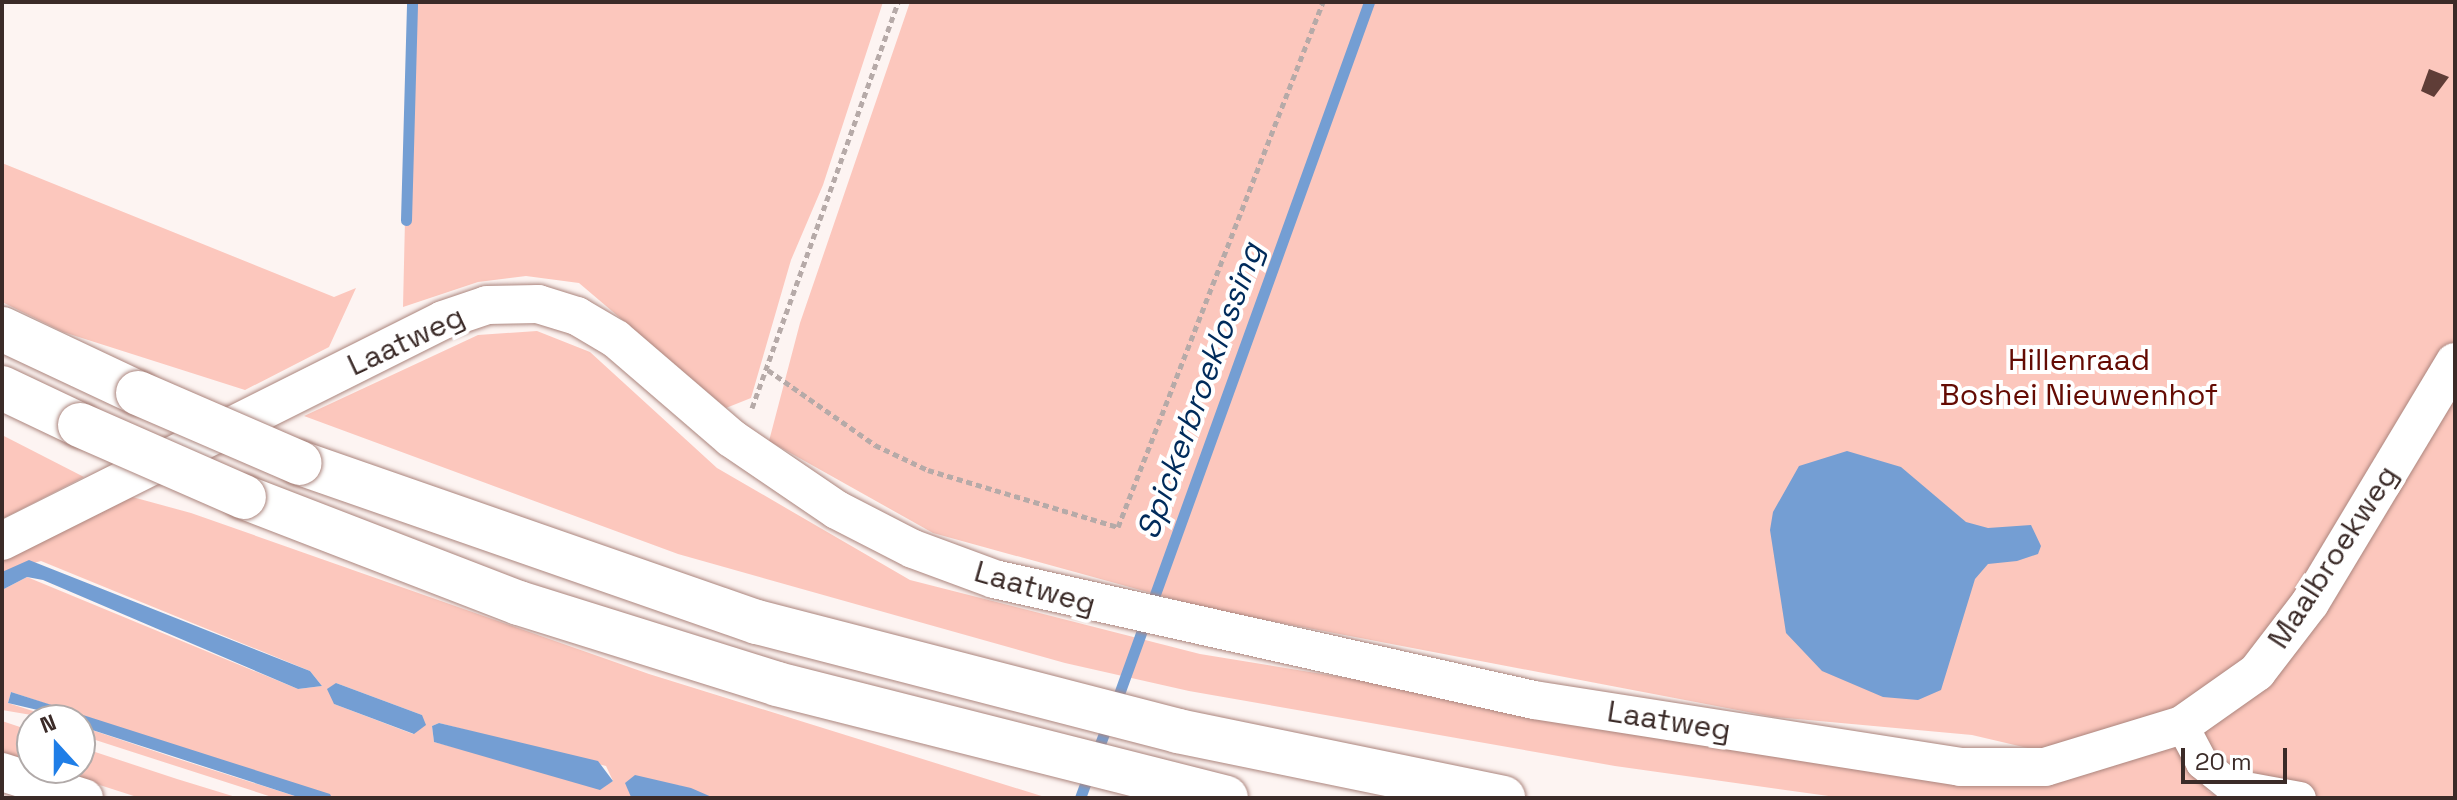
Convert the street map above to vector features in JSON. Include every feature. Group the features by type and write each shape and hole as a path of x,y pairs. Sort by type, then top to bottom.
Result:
{"highway":[{"path":"2,329 138,393 300,463 757,622 1178,731 1503,798"},
{"path":"2,388 244,497 519,603 777,684 1026,751 1226,798"}],"street":[{"name":"Laatweg","path":"2,541 429,327 487,305 538,304 577,316 616,339 731,438 837,510 913,549 994,579 1091,604 1206,632 1534,700 1960,767 2045,767 2182,725"},
{"name":"Maalbroekweg","path":"2182,725 2257,672 2310,603 2455,362"},
{"path":"2182,725 2202,763 2229,785 2300,798"},
{"path":"2,772 84,798"}],"path":[{"path":"731,438 768,370 898,2"},
{"path":"768,370 875,445 928,470 1118,527 1323,2"}],"green space":[{"path":"410,2 883,2 823,185 791,260 751,398 726,408 579,283 526,276 478,282 403,307"},
{"name":"Hillenraad Boshei Nieuwenhof","path":"910,2 2455,2 2455,798 2243,798 2206,790 2221,798 1843,798 1615,766 1189,691 1065,663 678,554 304,416 478,335 537,331 590,352 717,468 910,580 1200,654 1978,781 2095,764 1972,735 1774,717 1213,610 933,533 769,441 800,323"},
{"path":"2,163 334,297 356,288 329,347 245,390 63,332 2,302"},
{"path":"2,435 84,477 2,519"},
{"path":"125,495 191,513 649,674 1048,798 714,798 678,785 633,798 332,798 96,720 96,704 47,704 11,692 8,703 16,706 16,712 2,710 2,590 27,577 298,689 322,686 310,671 41,561 2,572 2,556","holes":["336,683 422,715 413,734 334,704","439,723 606,766 613,781 603,786 434,742 432,726"]},
{"path":"2,721 16,726 16,758 2,754"},
{"path":"96,731 301,798 275,798 96,740"},
{"path":"96,752 239,798 140,798 96,784"}],"water":[{"path":"1847,451 1901,467 1966,522 1988,528 2031,525 2041,546 2038,554 2017,561 1988,564 1975,579 1941,690 1918,700 1883,697 1822,671 1786,633 1770,530 1773,512 1799,466"},
{"path":"29,560 310,671 322,686 298,689 43,580 27,577 2,590 2,572"},
{"path":"336,683 422,715 426,725 414,734 334,704 327,689"},
{"path":"11,692 49,704 16,705 8,703"},
{"path":"96,719 330,794 332,798 301,798 96,731"},
{"path":"439,723 598,761 613,781 600,790 434,742 432,726"},
{"path":"635,775 691,788 714,798 631,797 625,783"}],"building":[{"path":"2429,69 2449,77 2434,97 2421,91"}],"waterway":[{"path":"406,220 412,2"},
{"name":"Spickerbroeklossing","path":"1115,705 1369,2"},
{"name":"Spickerbroeklossing","path":"1095,757 1109,721"},
{"name":"Spickerbroeklossing","path":"1080,798 1089,773"}]}
